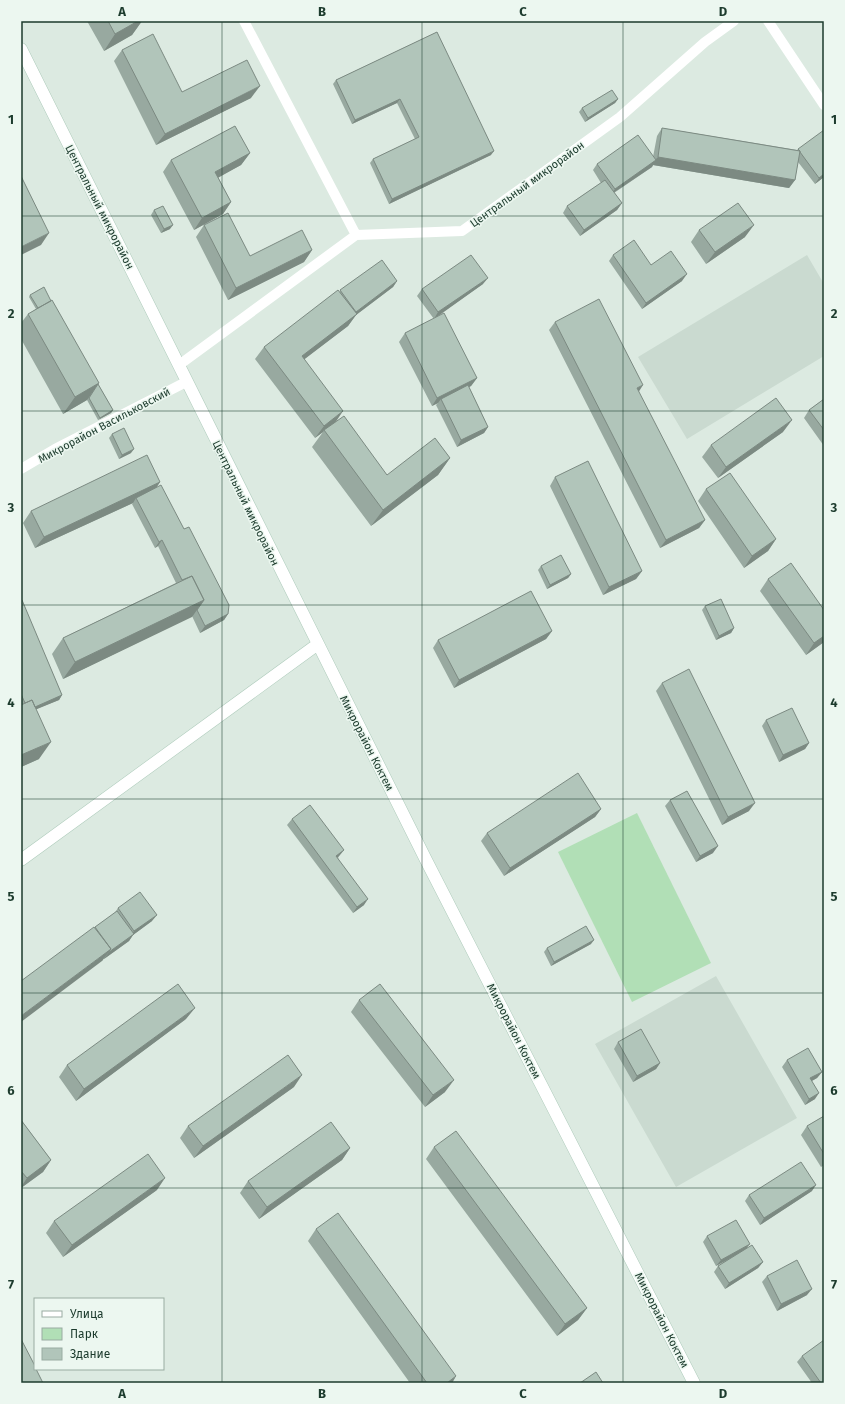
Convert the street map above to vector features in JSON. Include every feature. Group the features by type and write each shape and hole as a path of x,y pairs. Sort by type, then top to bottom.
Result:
{"main road":[{"name":"Центральный микрорайон","path":"21,49 318,644"},
{"name":"Микрорайон Коктем","path":"318,644 425,858 694,1383"},
{"path":"21,860 318,644"}],"street":[{"path":"179,365 356,235 244,21"},
{"name":"Центральный микрорайон","path":"356,235 462,231 620,117 705,42 734,21"},
{"path":"768,21 824,105"},
{"name":"Микрорайон Васильковский","path":"21,469 55,449 186,382"}],"shaded area":[{"path":"807,255 824,284 824,356 687,439 638,357"},
{"path":"716,976 797,1118 676,1187 595,1044"}],"green space":[{"path":"637,813 711,963 632,1002 558,852"}],"building":[{"path":"108,21 138,21 115,34"},
{"path":"437,32 494,151 392,199 373,159 419,137 400,99 355,120 336,80"},
{"path":"153,34 182,92 247,60 260,86 165,134 122,50"},
{"path":"612,90 618,99 588,118 582,108"},
{"path":"235,126 250,153 215,172 231,202 202,218 171,160"},
{"path":"662,128 800,151 795,180 658,157"},
{"path":"824,130 824,174 819,178 798,149"},
{"path":"638,135 656,160 615,189 597,164"},
{"path":"21,176 49,233 21,247"},
{"path":"605,180 622,203 584,230 567,206"},
{"path":"738,203 754,225 715,252 699,230"},
{"path":"163,206 173,225 164,229 154,210"},
{"path":"228,213 250,256 302,230 312,250 236,288 204,225"},
{"path":"634,240 651,265 671,251 687,274 646,303 613,255"},
{"path":"471,255 488,278 438,312 422,289"},
{"path":"382,260 397,281 356,312 340,290"},
{"path":"44,287 51,301 38,308 30,295"},
{"path":"338,290 357,314 302,356 343,411 324,426 264,347"},
{"path":"599,299 643,385 637,388 705,520 666,540 555,322"},
{"path":"52,300 99,383 75,397 28,314"},
{"path":"444,313 477,378 437,398 405,333"},
{"path":"98,384 113,410 100,418 89,398"},
{"path":"468,385 488,427 461,440 441,399"},
{"path":"776,398 792,420 726,467 711,445"},
{"path":"824,399 824,430 809,410"},
{"path":"344,416 387,475 435,438 450,458 383,510 324,430"},
{"path":"124,428 134,449 122,455 112,434"},
{"path":"147,455 160,482 44,537 31,511"},
{"path":"588,461 642,571 609,587 555,477"},
{"path":"730,473 776,539 752,556 706,489"},
{"path":"161,485 184,529 189,527 229,605 228,614 205,626 197,610 204,600 192,576 182,580 162,540 159,542 136,498"},
{"path":"561,555 571,574 550,585 541,566"},
{"path":"791,563 824,610 824,636 814,643 768,579"},
{"path":"192,576 204,600 75,662 63,638"},
{"path":"531,591 552,631 459,680 438,640"},
{"path":"721,599 734,628 719,636 705,606"},
{"path":"21,600 62,695 35,707 32,700 25,703 21,694"},
{"path":"689,669 755,803 728,817 662,683"},
{"path":"32,700 51,742 21,755 21,705"},
{"path":"792,708 809,743 783,755 766,720"},
{"path":"578,773 601,809 510,868 487,833"},
{"path":"687,791 718,846 700,856 670,800"},
{"path":"310,805 344,850 336,856 368,899 357,907 292,819"},
{"path":"140,892 157,915 134,931 118,908"},
{"path":"117,911 134,934 108,952 111,949 95,927"},
{"path":"586,926 594,940 554,962 547,948"},
{"path":"94,927 111,949 21,1016 21,981"},
{"path":"178,984 195,1008 84,1089 67,1065"},
{"path":"380,984 454,1080 433,1095 359,1000"},
{"path":"641,1029 660,1063 637,1076 618,1042"},
{"path":"808,1048 822,1072 810,1078 819,1093 809,1099 787,1060"},
{"path":"288,1055 302,1075 203,1146 188,1126"},
{"path":"824,1116 824,1154 807,1126"},
{"path":"21,1120 51,1160 27,1178 21,1171"},
{"path":"331,1122 350,1148 267,1207 248,1181"},
{"path":"456,1131 587,1308 565,1324 434,1147"},
{"path":"148,1154 165,1178 72,1245 54,1221"},
{"path":"801,1162 816,1185 764,1218 749,1195"},
{"path":"338,1213 456,1376 447,1383 427,1383 316,1229"},
{"path":"736,1220 750,1244 721,1260 707,1236"},
{"path":"752,1245 763,1262 729,1283 718,1266"},
{"path":"797,1260 812,1289 781,1304 767,1276"},
{"path":"21,1339 34,1364 34,1370 36,1370 43,1383 21,1383"},
{"path":"824,1340 824,1383 821,1383 802,1356"},
{"path":"596,1372 603,1383 580,1383"}]}
